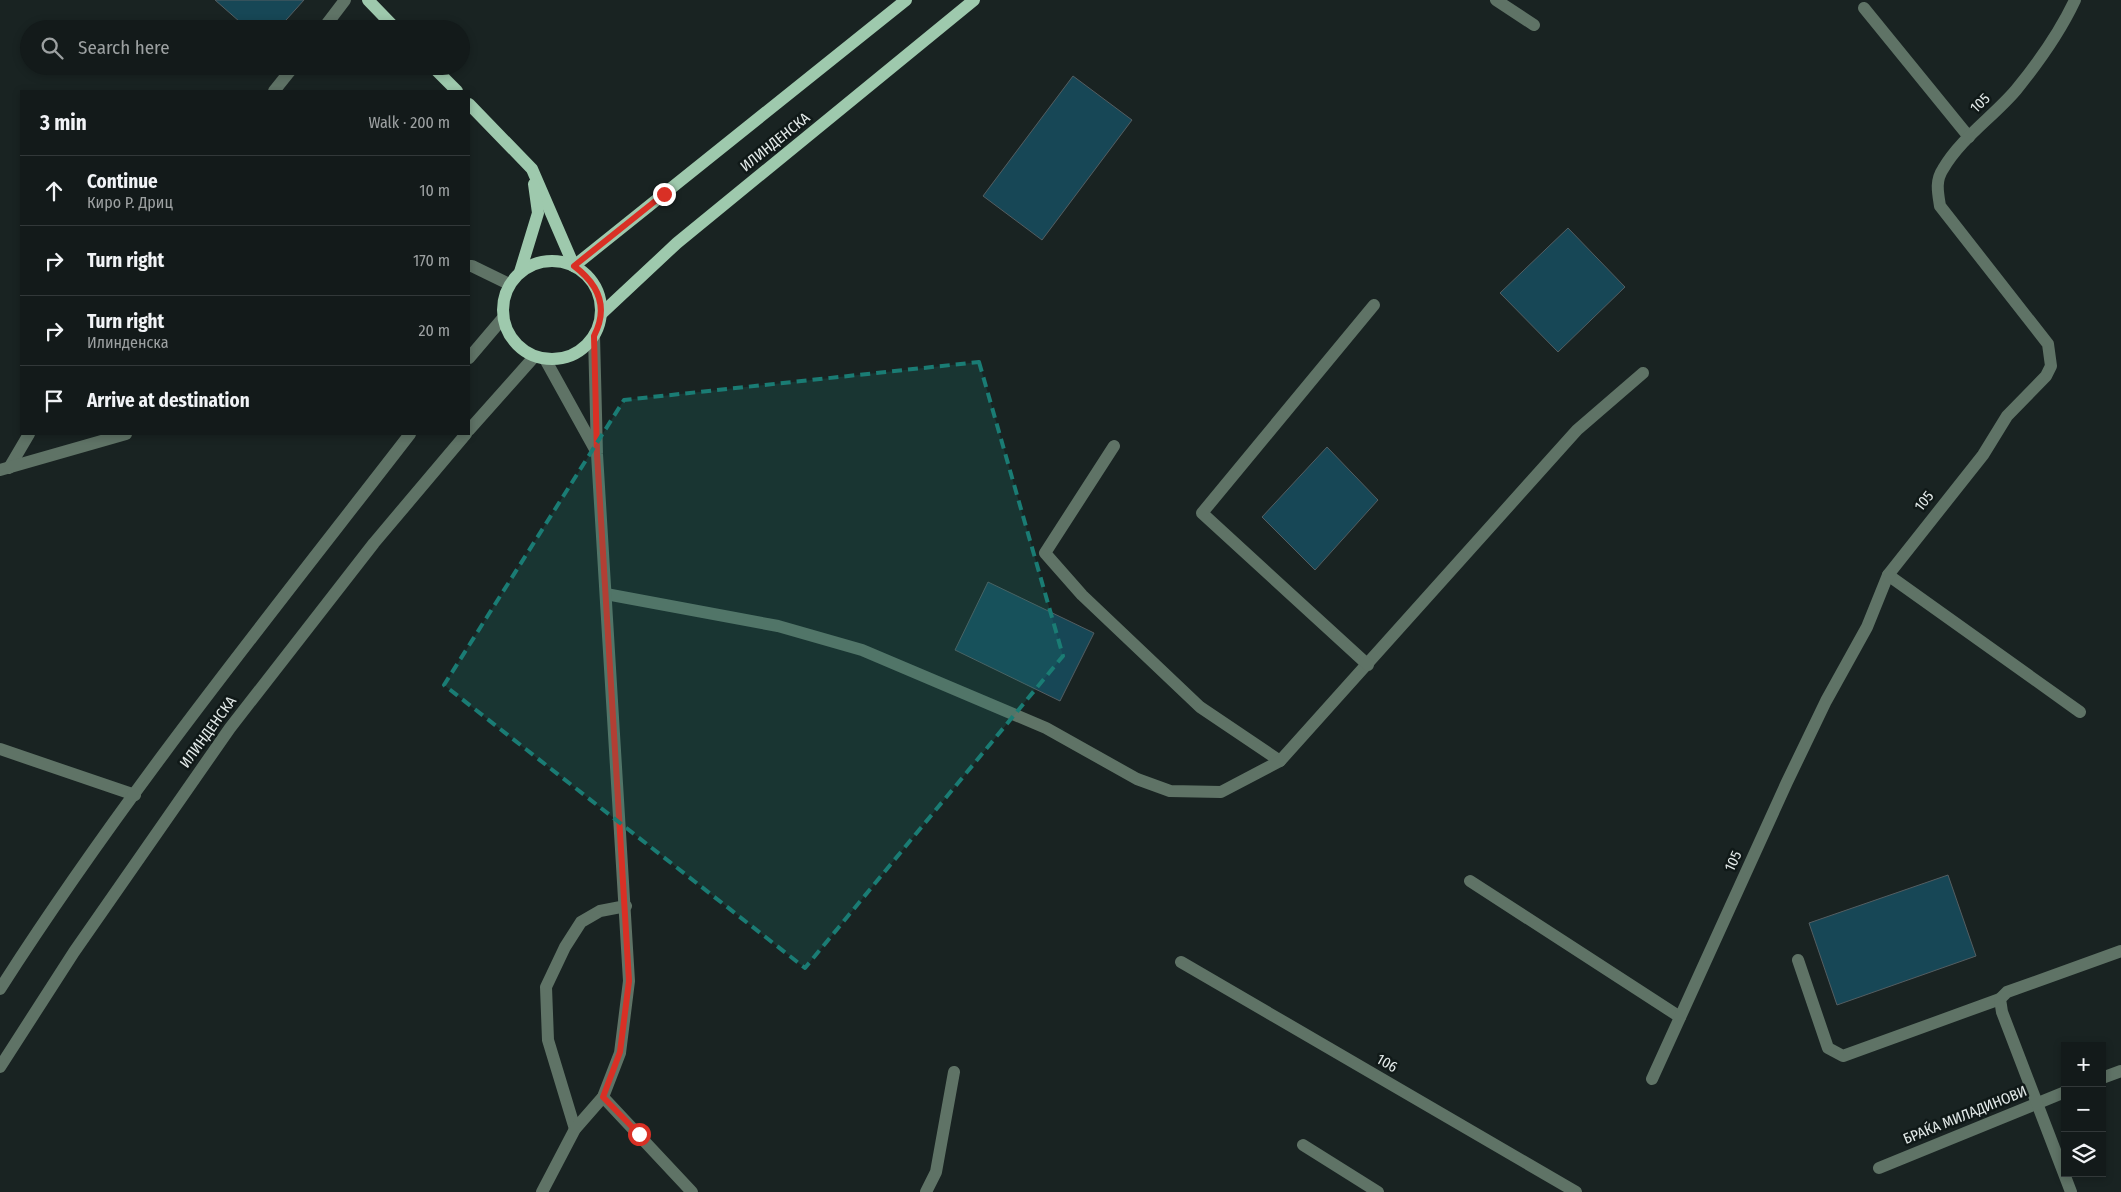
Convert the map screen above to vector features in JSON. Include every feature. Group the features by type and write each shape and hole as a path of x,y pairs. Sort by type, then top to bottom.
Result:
{"main road":[{"path":"368,0 387,20"},
{"name":"ИЛИНДЕНСКА","path":"574,266 906,0"},
{"name":"ИЛИНДЕНСКА","path":"601,314 677,244 974,0"},
{"path":"441,75 455,90"},
{"path":"470,105 532,169 574,266"},
{"path":"520,272 538,213 532,169"},
{"path":"547,260 564,262 574,266 588,276 596,288 601,304 601,314 594,336 575,354 559,359 540,358 520,348 508,333 503,318 503,301 509,284 520,272 530,265 547,260"}],"street":[{"path":"330,20 345,0"},
{"path":"1496,0 1534,24"},
{"name":"105","path":"1652,1079 1787,782 1826,701 1867,627 1888,575 1983,455 2007,416 2046,376 2051,366 2048,344 1940,206 1937,187 1942,170 1969,137 2016,90 2064,23 2075,0"},
{"path":"1864,8 1969,137"},
{"path":"275,90 287,75"},
{"path":"470,266 509,284"},
{"path":"1368,665 1202,513 1374,305"},
{"path":"470,357 503,318"},
{"path":"542,1192 575,1129 603,1097 620,1052 629,981 626,906 597,454 594,336"},
{"path":"470,429 540,358 597,454"},
{"path":"606,594 778,626 862,650 1046,728 1137,779 1170,790 1221,792 1280,761 1577,430 1643,372"},
{"path":"5,469 28,435"},
{"path":"5,469 123,435"},
{"name":"ИЛИНДЕНСКА","path":"0,989 39,928 200,705 409,435"},
{"name":"ИЛИНДЕНСКА","path":"0,1067 74,952 230,728 374,543 465,435"},
{"path":"1114,446 1045,553 1082,595 1200,707 1280,761"},
{"path":"1888,575 2080,712"},
{"path":"0,749 135,795"},
{"path":"1470,881 1680,1017"},
{"path":"575,1129 548,1040 546,987 565,947 581,922 600,911 626,906"},
{"path":"1798,960 1828,1048 1843,1056 2000,999 2007,992 2121,951"},
{"name":"106","path":"1181,962 1576,1192"},
{"path":"2000,999 2002,1012 2071,1192"},
{"path":"2106,1077 2121,1071"},
{"path":"926,1192 936,1172 954,1072"},
{"name":"БРАЌА МИЛАДИНОВИ","path":"1879,1168 2061,1094"},
{"path":"603,1097 692,1192"},
{"path":"1303,1145 1378,1192"}],"highlighted area":[{"path":"979,362 1063,656 805,968 444,685 624,400"}],"building":[{"path":"215,0 304,0 286,20 238,20"},
{"path":"1073,76 1132,120 1042,240 983,196"},
{"path":"1568,228 1625,287 1558,352 1500,293"},
{"path":"1327,447 1378,500 1315,570 1262,517"},
{"path":"988,582 1094,633 1060,701 955,650"},
{"path":"1948,875 1976,956 1837,1005 1809,923"}],"route":[{"path":"639,1134 603,1097 620,1052 629,981 626,906 597,454 594,336 598,328 601,304 596,288 588,276 574,266 664,194"}]}
